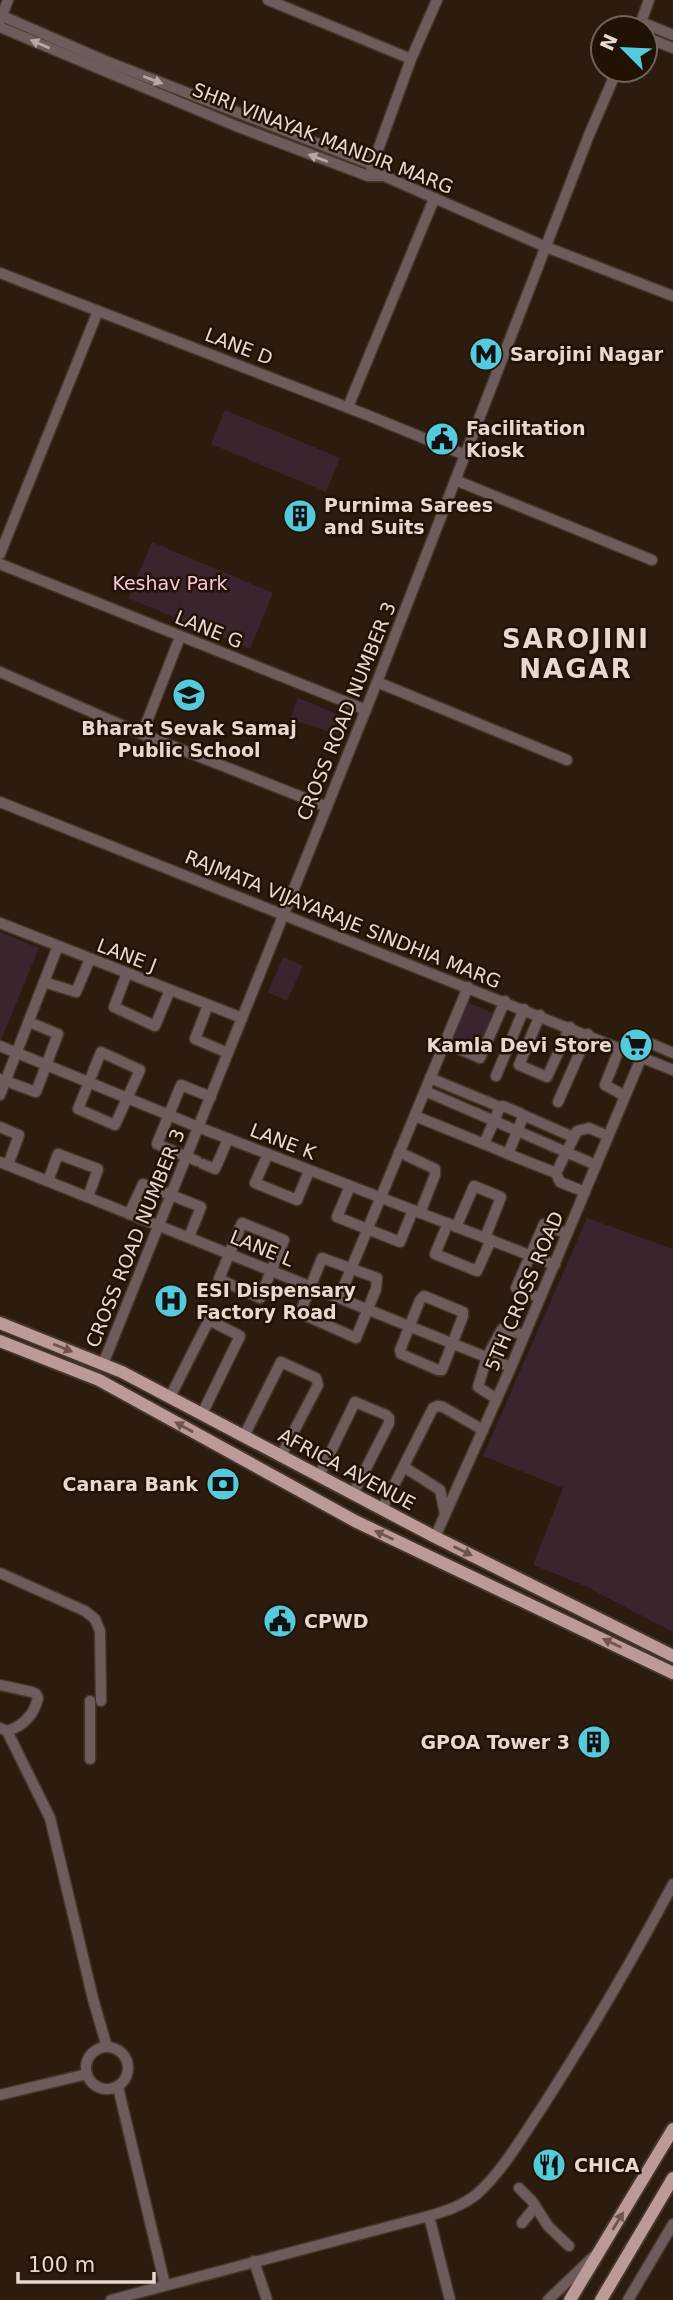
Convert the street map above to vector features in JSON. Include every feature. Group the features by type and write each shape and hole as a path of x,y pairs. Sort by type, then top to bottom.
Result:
{"main road":[{"name":"AFRICA AVENUE","path":"0,1323 103,1364 170,1397 435,1537 673,1656"},
{"name":"AFRICA AVENUE","path":"0,1341 99,1380 355,1521 673,1673"},
{"path":"570,2300 673,2129"},
{"path":"601,2300 673,2178"}],"street":[{"path":"8,0 0,20 373,164 384,176"},
{"path":"268,0 411,60"},
{"path":"368,176 436,0"},
{"path":"646,14 657,0"},
{"name":"SHRI VINAYAK MANDIR MARG","path":"0,20 248,131 368,176 384,176 546,247 673,296"},
{"name":"CROSS ROAD NUMBER 3","path":"103,1364 366,710 611,84"},
{"path":"348,407 434,199"},
{"name":"LANE D","path":"0,273 465,455"},
{"path":"0,554 98,311"},
{"path":"455,480 652,560"},
{"name":"LANE G","path":"0,564 366,710"},
{"path":"142,734 180,637"},
{"path":"0,672 142,734 327,807"},
{"path":"377,682 568,760"},
{"name":"RAJMATA VIJAYARAJE SINDHIA MARG","path":"0,802 673,1070"},
{"name":"LANE J","path":"0,923 242,1018"},
{"path":"0,1095 3,1079 17,1053 58,946"},
{"path":"44,982 76,992 90,959"},
{"path":"127,973 114,1007 155,1026 170,990"},
{"path":"339,1298 468,987"},
{"path":"445,1043 480,1058 505,1002"},
{"path":"208,1005 195,1039 228,1053"},
{"path":"496,1076 524,1009"},
{"path":"540,1015 519,1065 547,1077 570,1027"},
{"path":"3,1079 36,1092 58,1034 29,1022"},
{"path":"558,1102 588,1034"},
{"path":"652,1045 673,1053"},
{"name":"LANE K","path":"0,1046 198,1128 555,1265"},
{"path":"620,1047 605,1085 625,1096"},
{"path":"100,1052 140,1070 115,1125 78,1109 87,1082 100,1052"},
{"name":"5TH CROSS ROAD","path":"435,1537 555,1265 642,1056"},
{"path":"430,1078 500,1107 503,1105 573,1137"},
{"path":"211,1097 181,1085 157,1144 215,1169 228,1139"},
{"path":"425,1091 596,1165"},
{"path":"484,1144 500,1107"},
{"path":"508,1154 523,1115"},
{"path":"415,1116 556,1173 560,1182 585,1192"},
{"path":"0,1127 19,1135 4,1163"},
{"path":"556,1173 573,1137 585,1128 608,1136"},
{"path":"350,1186 337,1217 400,1242 435,1175 435,1169 398,1152"},
{"path":"48,1181 58,1154 99,1170 88,1197"},
{"path":"268,1154 255,1183 296,1200 309,1171"},
{"name":"LANE L","path":"4,1163 511,1367"},
{"path":"129,1214 142,1184 171,1195 201,1207 188,1237"},
{"path":"474,1186 502,1197 488,1239 477,1271 435,1254 474,1186"},
{"path":"242,1223 284,1240 260,1298 219,1279 229,1254 242,1223"},
{"path":"540,1298 516,1288 544,1224 567,1234"},
{"path":"323,1258 351,1269 377,1278 376,1289 358,1336 354,1338 300,1313 323,1258"},
{"path":"422,1297 463,1312 444,1366 438,1370 401,1354 400,1350 410,1326 422,1297"},
{"path":"170,1397 209,1320 216,1323 240,1336 202,1414"},
{"path":"497,1399 478,1387 487,1357 502,1329 524,1335"},
{"path":"244,1436 281,1362 316,1378 318,1385 281,1456"},
{"path":"319,1476 355,1402 386,1415 389,1423 353,1494"},
{"path":"382,1509 432,1408 443,1407 483,1430"},
{"path":"404,1467 440,1490 445,1514"},
{"path":"0,1573 85,1611 95,1619 100,1631 101,1701"},
{"path":"1,1686 32,1692 38,1698 22,1724 4,1730 50,1818 107,2047"},
{"path":"90,1701 90,1759"},
{"path":"111,2300 429,2216 457,2207 476,2194 512,2151 566,2070 673,1884"},
{"path":"107,2047 121,2052 128,2063 127,2078 111,2090 98,2088 92,2084 87,2074 89,2058 100,2048 107,2047"},
{"path":"0,2095 87,2074"},
{"path":"118,2087 165,2284"},
{"path":"654,2160 673,2122"},
{"path":"519,2188 548,2226 569,2246"},
{"path":"522,2224 536,2207"},
{"path":"429,2216 450,2300"},
{"path":"628,2300 673,2224"},
{"path":"548,2300 599,2251"},
{"path":"254,2261 267,2300"}],"green space":[{"path":"225,410 340,458 326,492 211,444"},
{"name":"Keshav Park","path":"152,542 273,593 250,649 128,598"},
{"path":"298,698 347,718 340,735 290,719"},
{"path":"0,932 39,948 1,1040 0,1039"},
{"path":"283,957 303,966 287,1001 268,992"},
{"path":"466,1002 493,1013 477,1052 450,1040"},
{"path":"587,1218 673,1249 673,1632 585,1586 533,1565 563,1488 483,1456"}],"place":[{"name":"Sarojini Nagar","path":"486,354"},
{"name":"Facilitation Kiosk","path":"442,439"},
{"name":"Purnima Sarees and Suits","path":"300,516"},
{"name":"Bharat Sevak Samaj Public School","path":"189,695"},
{"name":"Kamla Devi Store","path":"636,1045"},
{"name":"ESI Dispensary Factory Road","path":"171,1301"},
{"name":"Canara Bank","path":"223,1484"},
{"name":"CPWD","path":"280,1621"},
{"name":"GPOA Tower 3","path":"594,1742"},
{"name":"CHICA","path":"549,2165"}],"district":[{"name":"SAROJINI NAGAR","path":"576,654"}]}
